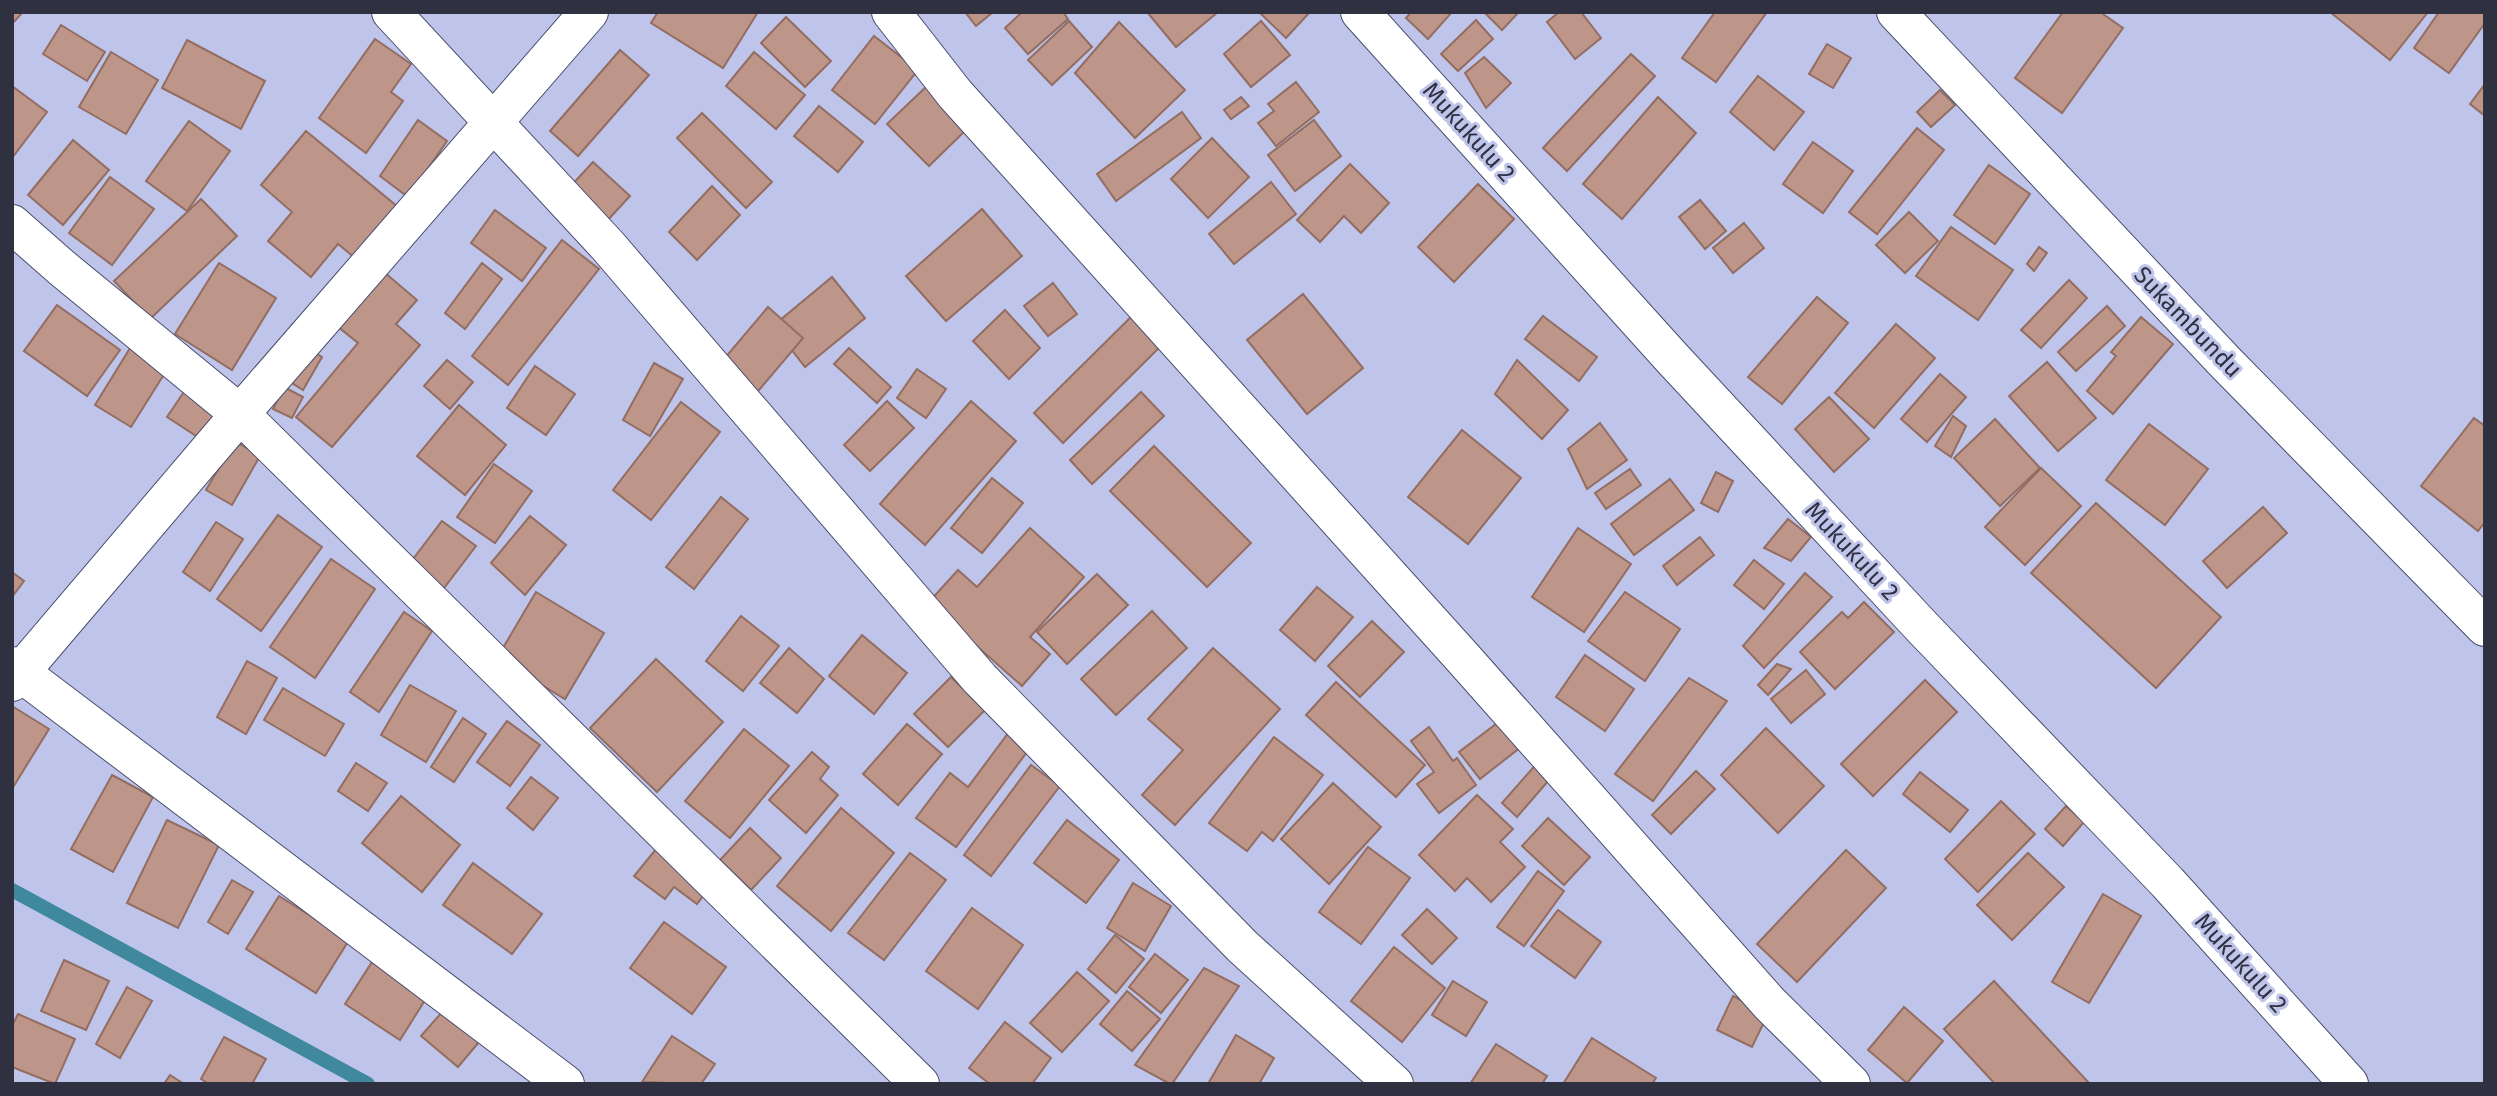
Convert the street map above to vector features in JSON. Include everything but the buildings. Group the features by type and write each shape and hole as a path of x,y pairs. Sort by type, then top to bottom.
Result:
{"street":[{"path":"391,12 608,246 980,679 1243,947 1394,1084"},
{"path":"565,1084 15,673 589,12"},
{"path":"891,12 955,94 1481,678 1770,1004 1851,1084"},
{"name":"Mukukulu 2","path":"1360,12 1691,378 1922,627 2168,883 2349,1084"},
{"name":"Sukambundu","path":"1896,12 2224,360 2485,627"},
{"path":"12,223 62,268 240,414 920,1084"}],"waterway":[{"path":"12,890 368,1084"}]}
